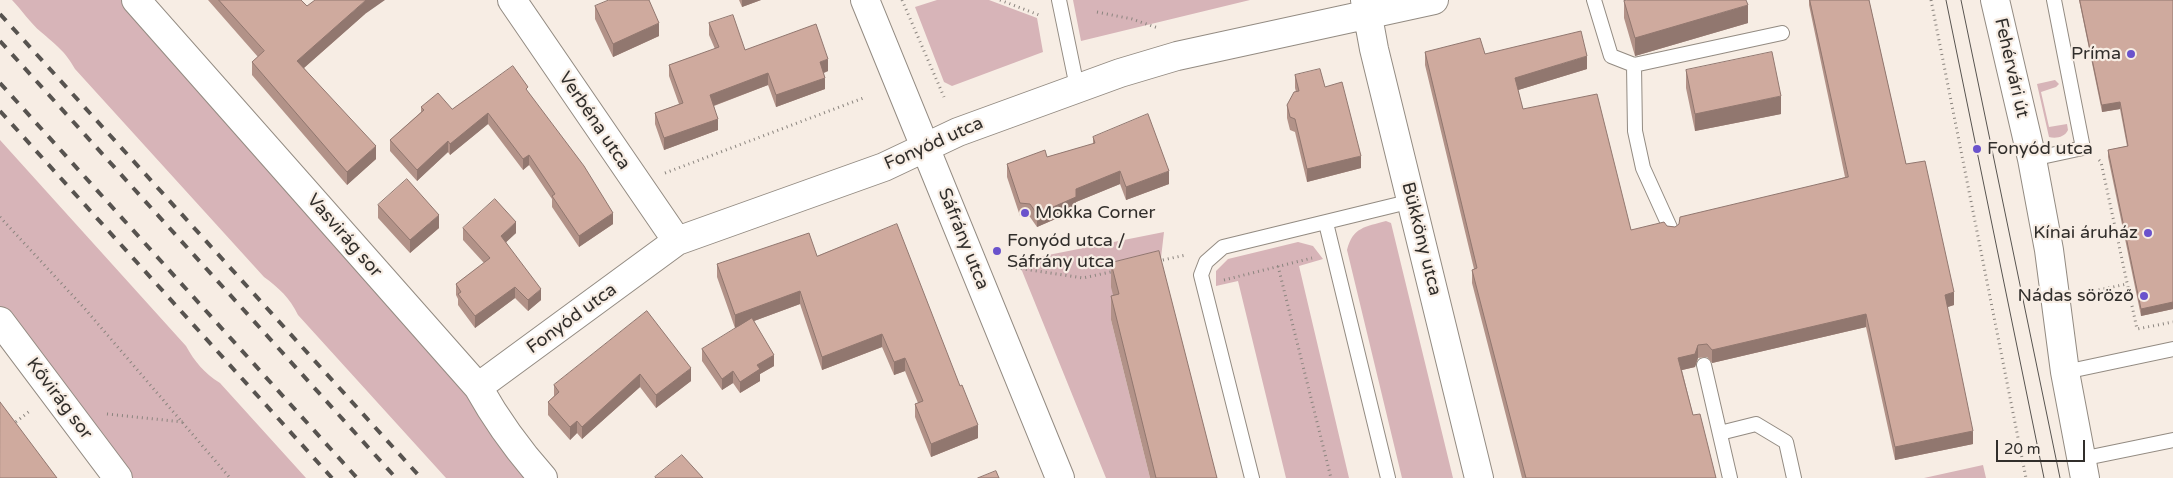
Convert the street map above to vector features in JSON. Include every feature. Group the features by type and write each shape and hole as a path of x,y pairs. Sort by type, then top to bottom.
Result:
{"street":[{"name":"Vasvirág sor","path":"136,0 478,388 494,416 517,449 543,478"},
{"name":"Verbéna utca","path":"512,0 677,241"},
{"name":"Sáfrány utca","path":"866,0 1060,478"},
{"name":"Fonyód utca","path":"478,388 677,241 884,167 958,132 1077,87 1177,56 1366,6 1434,0"},
{"name":"Fehérvári út","path":"1995,0 2032,159 2048,250 2065,372 2083,468"},
{"name":"Bükköny utca","path":"1366,6 1374,49 1479,478"},
{"name":"Kővirág sor","path":"0,321 118,478"}],"lane":[{"path":"1060,0 1077,87"},
{"path":"1594,0 1611,56 1634,65 1782,33"},
{"path":"2032,159 2083,148 2054,0"},
{"path":"1634,65 1635,131 1643,168 1672,232"},
{"path":"1252,478 1201,275 1206,262 1223,247 1412,201"},
{"path":"1326,223 1388,478"},
{"path":"2065,372 2173,349"},
{"path":"1704,365 1730,478"},
{"path":"1720,433 1756,424 1786,442 1794,478"},
{"name":"Fehérvári út","path":"2083,468 2173,440"}],"path":[{"path":"902,0 944,97"},
{"path":"1000,0 1041,16"},
{"path":"1931,0 2026,478"},
{"path":"1097,12 1132,19 1158,28"},
{"path":"637,184 866,97"},
{"path":"2083,148 2101,162 2136,329 2173,322"},
{"path":"0,217 86,310 230,478"},
{"path":"1157,261 1223,247"},
{"path":"1204,285 1333,252"},
{"path":"1278,266 1331,478"},
{"path":"1011,268 1083,278 1120,270"},
{"path":"2082,294 2127,284"},
{"path":"6,430 61,401 182,422"}],"shaded area":[{"path":"12,0 136,0 543,478 446,478 298,315 284,294 264,277 75,69 64,53 33,25"},
{"path":"937,0 989,0 1037,18 1043,52 952,86 944,82 915,7"},
{"path":"1073,0 1250,0 1081,41"},
{"path":"2055,80 2059,84 2056,87 2041,92 2049,127 2067,124 2068,130 2063,136 2054,138 2049,137 2037,84"},
{"path":"0,140 186,346 200,367 220,383 306,478 118,478 0,321"},
{"path":"1386,221 1391,223 1453,478 1402,478 1347,250 1356,232"},
{"path":"1164,232 1159,275 1119,318 1111,320 1150,478 1106,478 1018,261"},
{"path":"1298,242 1313,246 1323,259 1299,266 1349,478 1286,478 1238,281 1216,286 1216,271 1228,259"},
{"path":"1983,465 1986,478 1924,478"}],"building":[{"path":"219,0 301,0 307,6 315,0 366,0 297,61 376,146 347,172 252,62 264,51"},
{"path":"609,0 649,0 659,23 613,44 595,6"},
{"path":"1746,0 1748,5 1635,38 1624,1"},
{"path":"1810,0 1869,0 1906,164 1925,161 1954,292 1945,295 1973,431 1895,447 1866,314 1712,350 1707,344 1698,345 1695,354 1678,358 1693,415 1700,414 1716,478 1526,478 1472,270 1477,268 1425,52 1480,38 1485,54 1581,31 1587,56 1515,78 1523,109 1597,94 1631,230 1664,222 1667,226 1675,227 1679,224 1680,217 1848,177"},
{"path":"2080,0 2173,0 2173,302 2141,309 2108,150 2128,146 2120,102 2102,105"},
{"path":"733,15 745,50 816,24 828,59 820,62 825,78 776,95 768,73 710,95 718,119 664,138 655,113 683,103 669,65 719,47 709,23"},
{"path":"1772,52 1781,96 1695,114 1686,70"},
{"path":"513,66 528,87 526,89 584,166 613,213 579,236 552,196 555,194 529,155 523,159 488,113 450,144 448,141 417,170 390,140 424,110 421,107 438,93 452,109"},
{"path":"1320,69 1325,87 1342,82 1361,156 1307,169 1295,119 1290,117 1287,105 1294,92 1299,91 1295,75"},
{"path":"1148,114 1169,171 1126,187 1120,171 1076,189 1076,197 1037,214 1030,204 1020,203 1007,164 1045,150 1047,157 1095,143 1093,137"},
{"path":"407,179 439,215 410,240 378,205"},
{"path":"495,199 516,222 501,236 541,289 528,300 515,287 475,316 458,294 461,292 456,284 490,258 463,228"},
{"path":"897,224 960,386 962,385 978,425 931,444 915,404 923,401 905,358 894,362 882,334 822,357 800,291 735,315 717,264 809,233 817,256"},
{"path":"1159,251 1217,478 1156,478 1111,296 1119,294 1111,263"},
{"path":"647,311 691,368 656,395 640,374 582,427 577,421 570,427 548,402 559,392 554,385"},
{"path":"752,318 774,355 757,365 760,369 740,382 733,371 722,379 702,349"},
{"path":"0,402 57,478 0,478"},
{"path":"682,455 703,478 655,477"},
{"path":"996,471 999,478 978,478"}],"tram line":[{"path":"1946,0 2044,478"},
{"path":"1961,0 2060,478"}],"railway":[{"path":"0,14 421,478"},
{"path":"0,41 396,478"},
{"path":"0,83 357,478"},
{"path":"0,111 332,478"}],"place":[{"name":"Príma","path":"2131,54"},
{"name":"Fonyód utca","path":"1977,149"},
{"name":"Mokka Corner","path":"1025,213"},
{"name":"Kínai áruház","path":"2148,233"},
{"name":"Fonyód utca / Sáfrány utca","path":"997,251"},
{"name":"Nádas söröző","path":"2144,296"}]}
